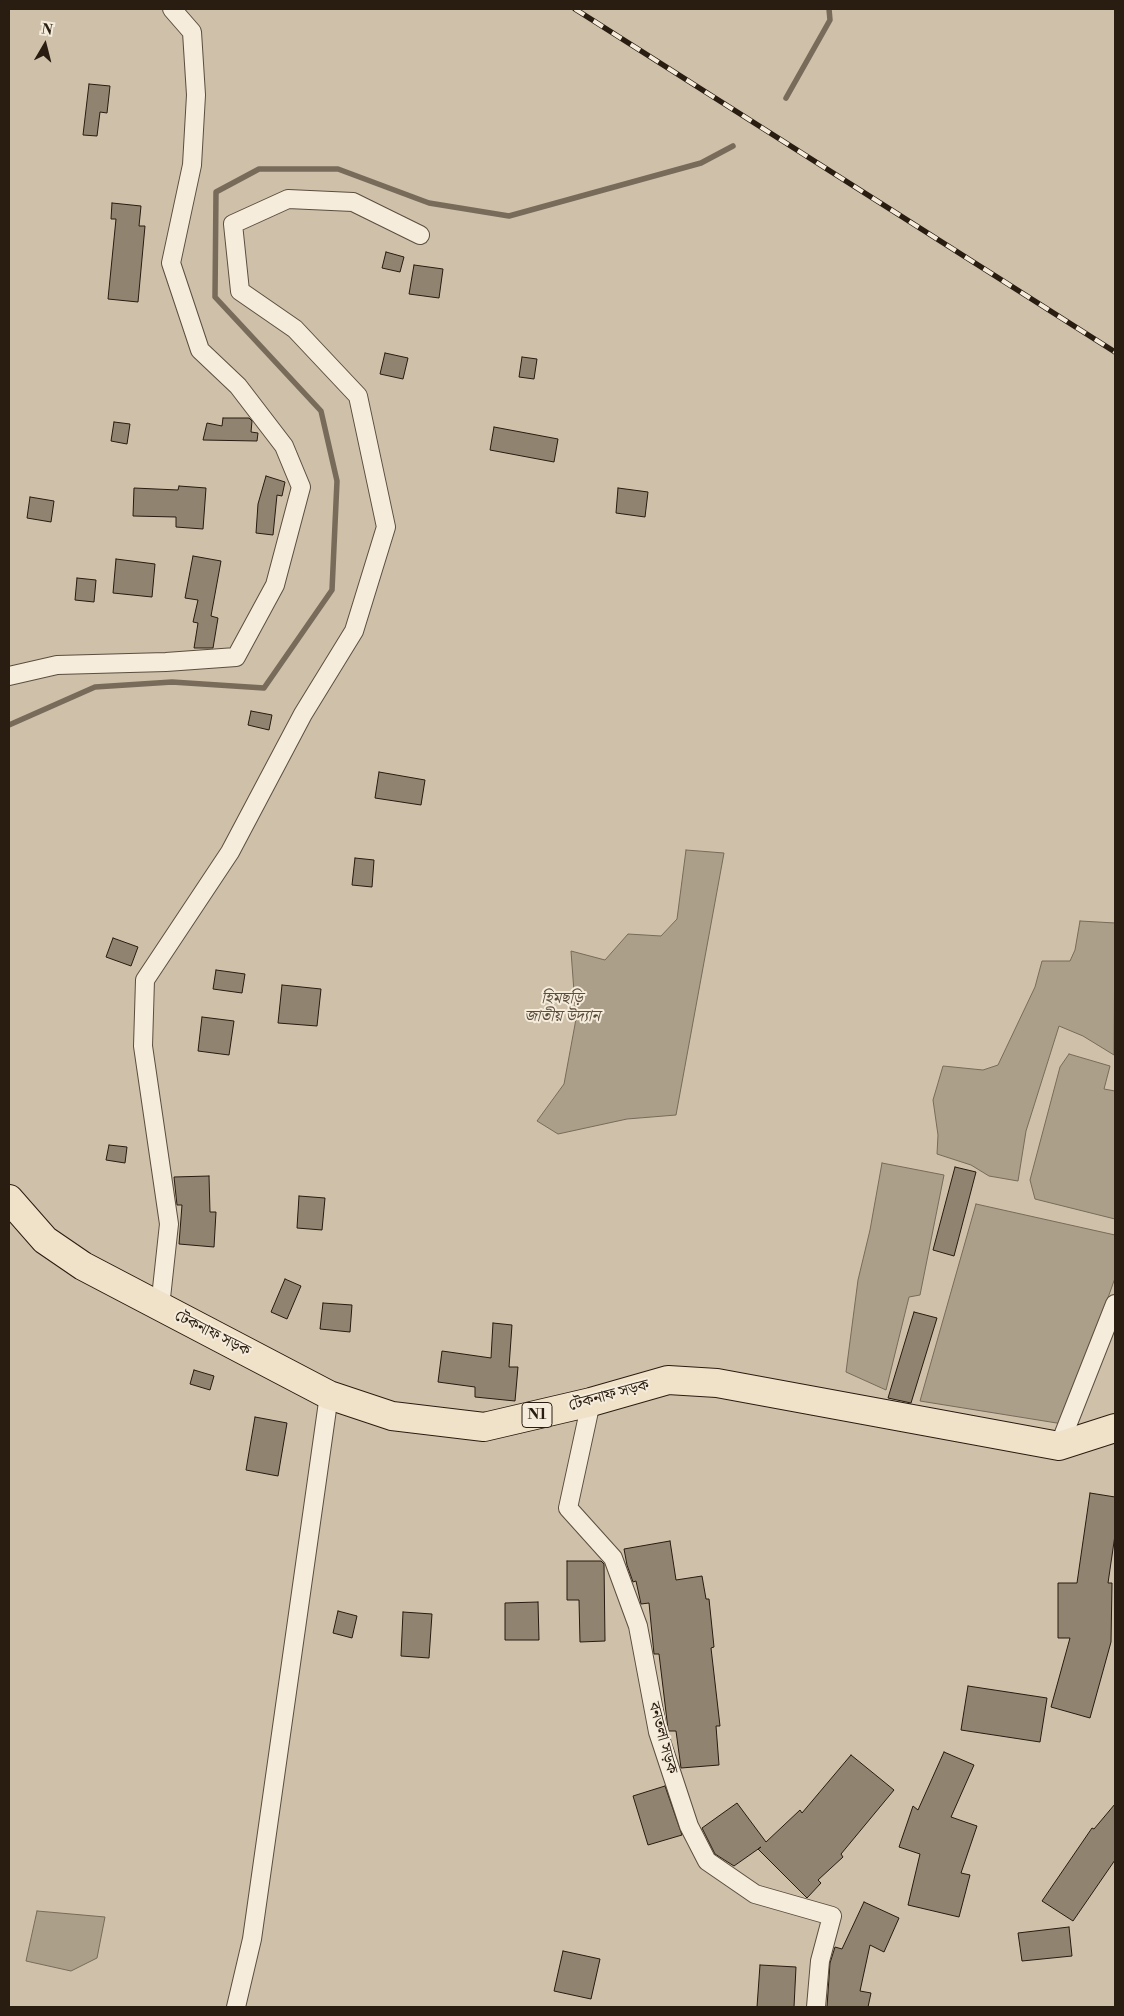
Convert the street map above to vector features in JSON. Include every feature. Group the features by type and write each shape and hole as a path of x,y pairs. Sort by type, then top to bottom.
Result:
{"highway":[{"name":"টেকনাফ সড়ক","path":"9,1199 45,1240 83,1266 329,1395 392,1416 484,1427 591,1402 668,1380 717,1383 1059,1446 1115,1428"}],"street":[{"path":"9,676 57,665 166,662 236,657 275,585 301,487 284,446 238,386 200,350 171,263 192,165 196,95 192,32 172,9"},
{"path":"160,1307 169,1224 143,1046 145,980 230,852 303,714 354,631 386,528 358,396 295,329 240,291 233,224 288,199 353,202 420,235"},
{"path":"1059,1446 1115,1304"},
{"path":"236,2007 252,1939 329,1395"},
{"name":"বনতলা সড়ক","path":"591,1402 568,1508 613,1558 638,1626 658,1732 689,1826 707,1861 755,1894 832,1916 820,1961 816,2007"}],"green space":[{"name":"হিমছড়ি জাতীয় উদ্যান","path":"9,9 1115,9 1115,2007 9,2007"}],"shaded area":[{"path":"686,850 724,853 676,1115 627,1119 558,1134 537,1121 564,1084 576,1019 571,951 605,960 628,934 661,936 677,919"},
{"path":"1080,921 1115,923 1114,1055 1083,1036 1059,1026 1026,1131 1018,1181 989,1176 971,1165 937,1154 938,1135 933,1100 943,1066 983,1070 998,1065 1035,987 1042,961 1070,961 1075,950"},
{"path":"1069,1054 1110,1066 1104,1089 1115,1091 1115,1219 1035,1199 1030,1180 1060,1067"},
{"path":"882,1163 944,1175 920,1295 909,1297 886,1390 846,1372 858,1280 870,1230"},
{"path":"976,1204 1115,1235 1115,1278 1063,1424 920,1401"},
{"path":"37,1911 105,1917 97,1958 71,1971 26,1961"}],"building":[{"path":"89,84 110,86 107,113 100,112 97,136 83,135"},
{"path":"112,203 141,206 139,226 145,226 138,302 108,299 116,219 111,219"},
{"path":"386,252 404,257 400,272 382,268"},
{"path":"414,265 443,269 439,298 409,294"},
{"path":"385,353 408,358 403,379 380,374"},
{"path":"522,357 537,359 534,379 519,377"},
{"path":"223,418 249,418 252,421 251,432 258,433 257,441 203,440 207,423 222,426"},
{"path":"114,422 130,424 127,444 111,441"},
{"path":"494,427 558,439 554,462 490,450"},
{"path":"266,476 285,482 282,496 277,495 273,535 256,533 258,504"},
{"path":"179,486 206,488 203,529 176,527 176,517 133,516 134,488 178,490"},
{"path":"618,488 648,492 645,517 616,513"},
{"path":"30,497 54,501 51,522 27,518"},
{"path":"193,556 221,561 211,616 218,618 213,648 194,648 198,623 193,622 198,600 185,598"},
{"path":"116,559 155,564 152,597 113,593"},
{"path":"77,578 96,580 94,602 75,600"},
{"path":"251,711 272,715 269,730 248,725"},
{"path":"379,772 425,780 421,805 375,798"},
{"path":"355,858 374,860 372,887 352,885"},
{"path":"113,938 138,947 131,966 106,957"},
{"path":"216,970 245,974 242,993 213,989"},
{"path":"282,985 321,989 317,1026 278,1023"},
{"path":"202,1017 234,1021 229,1055 198,1051"},
{"path":"109,1145 127,1147 125,1163 106,1160"},
{"path":"955,1167 976,1172 954,1256 933,1250"},
{"path":"209,1176 210,1212 216,1212 214,1247 179,1244 182,1205 177,1205 174,1177"},
{"path":"299,1196 325,1198 322,1230 297,1228"},
{"path":"285,1279 301,1286 287,1319 271,1312"},
{"path":"323,1303 352,1305 350,1332 320,1329"},
{"path":"914,1312 937,1318 911,1403 888,1398"},
{"path":"493,1323 512,1325 509,1367 518,1367 515,1401 475,1397 475,1387 438,1382 442,1351 491,1358"},
{"path":"194,1370 214,1376 210,1390 190,1384"},
{"path":"255,1417 287,1423 278,1476 246,1470"},
{"path":"1090,1493 1115,1497 1115,1535 1108,1583 1112,1583 1111,1642 1090,1718 1051,1707 1070,1638 1058,1638 1058,1583 1077,1583"},
{"path":"670,1541 676,1580 702,1576 706,1599 709,1599 714,1647 711,1648 720,1726 716,1726 719,1765 681,1768 676,1731 669,1731 668,1729 659,1654 654,1654 649,1603 641,1604 636,1581 633,1582 627,1565 624,1549"},
{"path":"567,1561 601,1561 604,1564 605,1641 580,1642 579,1600 567,1600"},
{"path":"538,1602 539,1640 505,1640 505,1603"},
{"path":"338,1611 357,1616 352,1638 333,1633"},
{"path":"403,1612 432,1614 429,1658 401,1656"},
{"path":"968,1686 1047,1698 1040,1742 961,1730"},
{"path":"944,1752 974,1765 951,1817 977,1826 961,1873 970,1875 959,1917 908,1905 920,1854 899,1847 913,1806 918,1810"},
{"path":"851,1755 894,1790 841,1854 843,1857 818,1880 821,1883 807,1898 758,1849 734,1866 715,1854 702,1828 737,1803 766,1842 800,1810 802,1813"},
{"path":"665,1786 682,1835 648,1845 633,1796"},
{"path":"1115,1804 1115,1860 1073,1921 1042,1901 1092,1828 1094,1829"},
{"path":"864,1902 899,1918 884,1952 870,1945 860,1991 871,1993 868,2007 827,2007 830,1963 835,1947 842,1949"},
{"path":"1069,1927 1072,1956 1022,1961 1018,1933"},
{"path":"563,1951 600,1959 591,1999 554,1991"},
{"path":"760,1965 796,1967 794,2007 757,2007"}],"waterway":[{"path":"786,98 830,20 829,9"},
{"path":"9,725 95,687 172,682 264,688 332,590 337,481 321,411 215,297 216,192 259,169 338,169 429,203 509,216 701,163 733,146"}],"railway":[{"path":"575,9 1115,352"}]}
